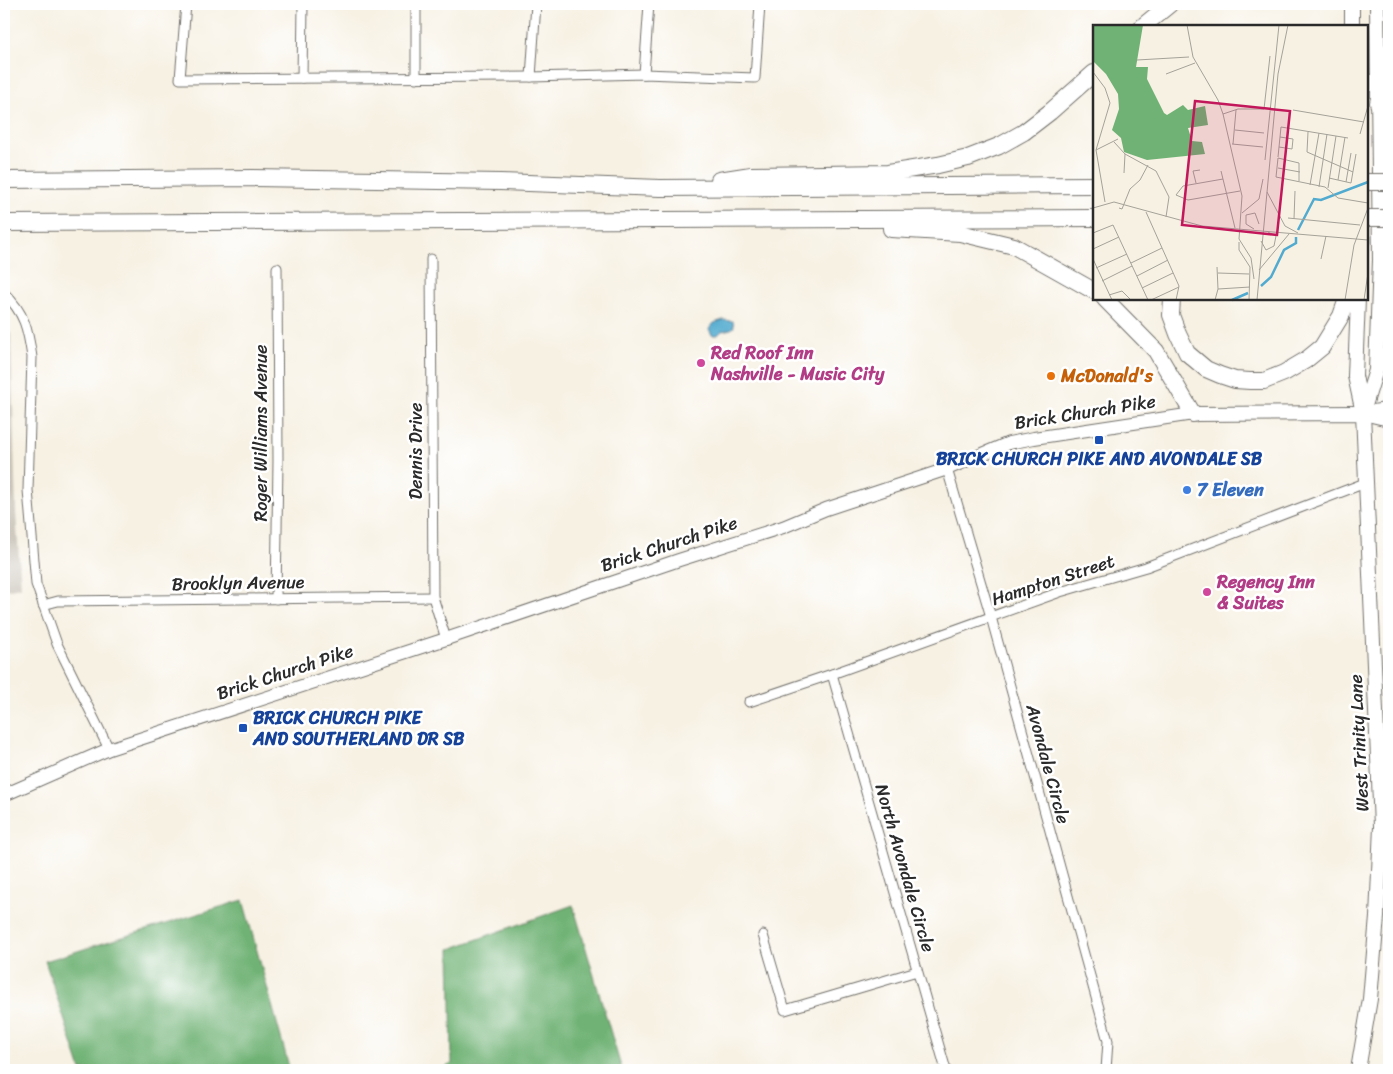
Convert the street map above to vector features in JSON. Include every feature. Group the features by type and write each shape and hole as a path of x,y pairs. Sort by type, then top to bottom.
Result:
{"highway":[{"path":"1144,25 1170,4"},
{"path":"1378,103 1389,51"},
{"path":"660,188 751,175 888,173 968,158 999,146 1024,132 1050,112 1093,73"},
{"path":"4,180 254,178 500,182 660,188 1093,185"},
{"path":"1368,182 1389,182"},
{"path":"4,223 1093,218"},
{"path":"1368,218 1389,218"},
{"path":"731,219 960,233 1014,246 1093,290"},
{"path":"1106,300 1156,351 1193,414"},
{"path":"1172,300 1171,315 1187,352 1206,368 1220,376 1250,381 1264,380 1284,374 1322,347 1341,316 1347,300"}],"main road":[{"path":"1352,4 1352,25"},
{"name":"West Trinity Lane","path":"1363,413 1376,370 1380,260 1376,4"},
{"name":"West Trinity Lane","path":"1358,300 1355,376 1363,413 1381,826 1377,917 1370,999 1358,1070"},
{"name":"Brick Church Pike","path":"4,795 109,749 782,527 826,509 947,469 1009,443 1193,414 1363,413 1389,419"}],"street":[{"path":"186,4 180,79 531,77 644,74 755,78 760,4"},
{"path":"302,78 303,4"},
{"path":"416,4 416,78"},
{"path":"531,77 536,4"},
{"path":"644,74 649,4"},
{"name":"Dennis Drive","path":"431,259 433,597 446,639"},
{"name":"Roger Williams Avenue","path":"276,599 278,461 277,268"},
{"path":"4,293 15,303 24,321 32,357 28,490 36,584 57,644 109,749"},
{"name":"Brick Church Pike","path":"1363,413 1389,408"},
{"name":"Avondale Circle","path":"947,469 991,617 1108,1041 1106,1070"},
{"name":"Hampton Street","path":"749,702 1060,592 1146,567 1365,483"},
{"name":"Brooklyn Avenue","path":"43,605 58,601 433,597"},
{"name":"North Avondale Circle","path":"832,674 946,1070"},
{"path":"763,935 785,1010 916,971"}],"shaded area":[{"path":"4,326 11,334 16,513 21,587 4,590"}],"green space":[{"path":"243,900 290,1070 81,1070 45,961"},
{"path":"573,905 622,1070 438,1070 452,1064 450,949"}],"water":[{"path":"723,320 733,321 734,327 722,331 718,335 712,335 709,329 714,323"}],"place":[{"name":"Red Roof Inn Nashville - Music City","path":"701,363"},
{"name":"McDonald's","path":"1051,376"},
{"name":"BRICK CHURCH PIKE AND AVONDALE SB","path":"1099,440"},
{"name":"7 Eleven","path":"1187,490"},
{"name":"Regency Inn & Suites","path":"1207,592"},
{"name":"BRICK CHURCH PIKE AND SOUTHERLAND DR SB","path":"243,728"}]}
